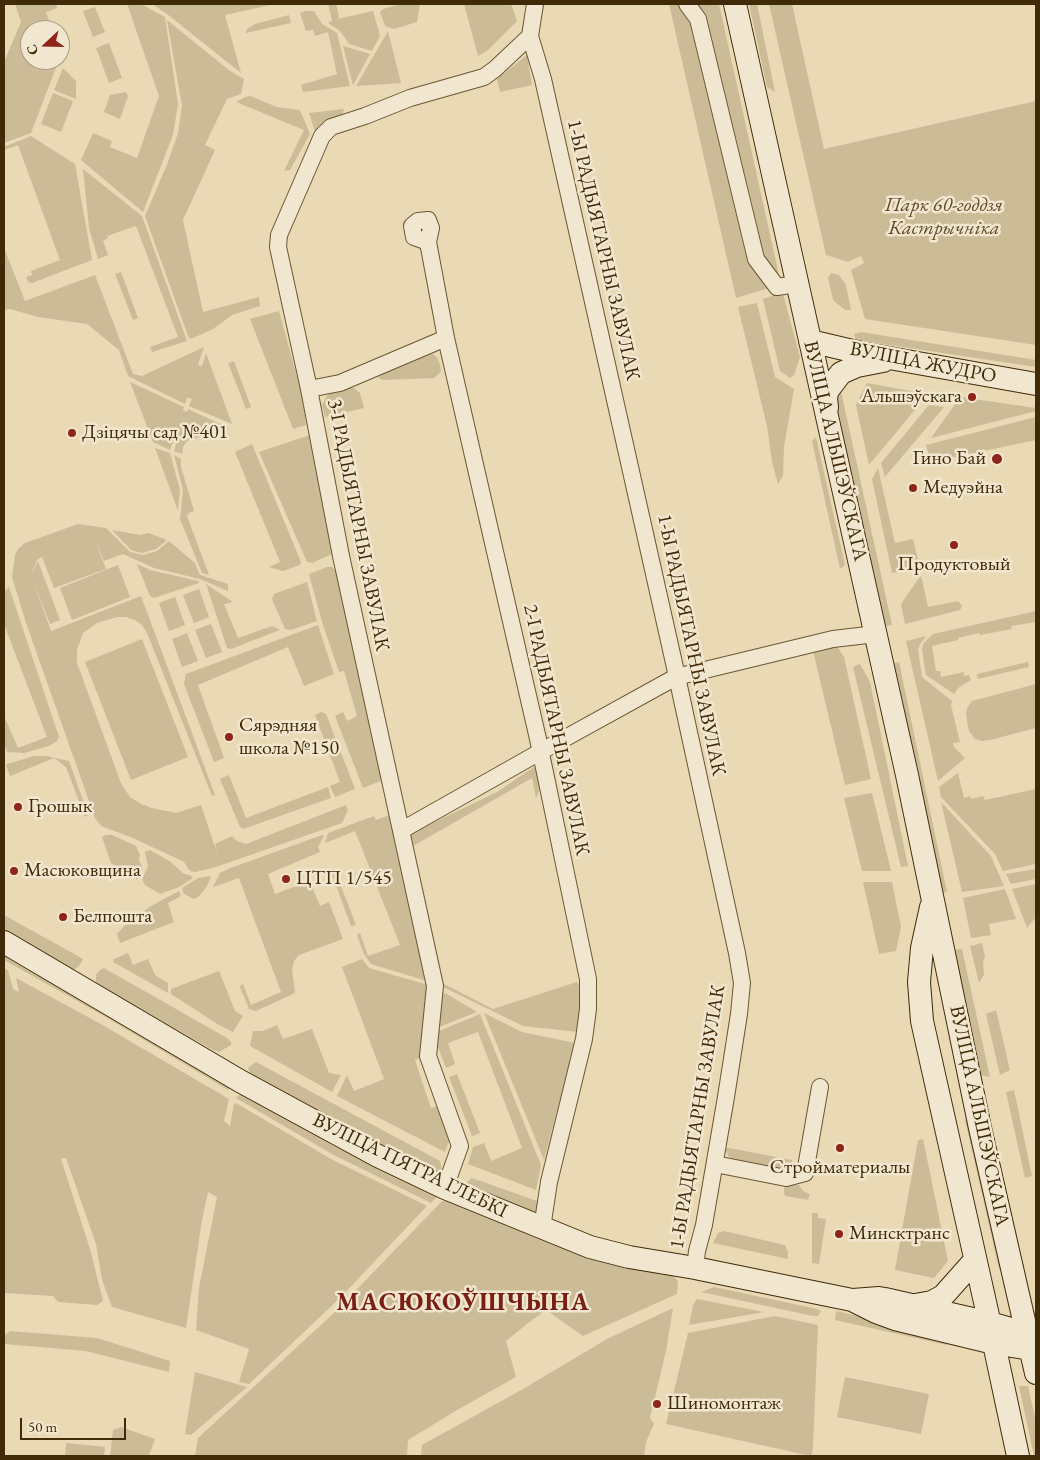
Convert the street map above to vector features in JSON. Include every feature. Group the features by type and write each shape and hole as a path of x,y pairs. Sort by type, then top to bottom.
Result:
{"main road":[{"name":"ВУЛІЦА АЛЬШЭЎСКАГА","path":"735,4 796,284 876,634 980,1128 1033,1342 1036,1373"},
{"name":"ВУЛІЦА ЖУДРО","path":"810,341 861,353 1036,384"},
{"path":"827,418 826,397 828,390 841,373 857,366 896,359"},
{"name":"ВУЛІЦА АЛЬШЭЎСКАГА","path":"933,899 922,948 919,982 922,1021 1018,1456"},
{"name":"ВУЛІЦА ПЯТРА ГЛЕБКІ","path":"4,942 240,1081 378,1156 445,1188 590,1247 852,1300 895,1319 992,1333 1033,1342"},
{"path":"915,1306 932,1302 943,1296 975,1260"},
{"name":"ВУЛІЦА ПЯТРА ГЛЕБКІ","path":"852,1300 879,1298 915,1306 992,1333"}],"street":[{"path":"530,36 535,4"},
{"path":"687,4 698,19 756,259 777,287 796,284"},
{"name":"3-І РАДЫЯТАРНЫ ЗАВУЛАК","path":"445,1188 460,1146 428,1056 435,986 341,556 309,389 278,247 279,235 322,136 330,127 365,116 410,98 484,77 530,36"},
{"name":"1-Ы РАДЫЯТАРНЫ ЗАВУЛАК","path":"530,36 545,88 737,953 742,983 739,1014 715,1164 704,1225 697,1251 696,1268"},
{"name":"2-І РАДЫЯТАРНЫ ЗАВУЛАК","path":"428,242 446,338 540,752 588,979 588,1009 584,1039 549,1182 542,1228"},
{"path":"309,389 340,383 446,338"},
{"path":"402,830 676,677 833,638 876,634"},
{"path":"715,1164 786,1178 805,1173 820,1087"}],"green space":[{"path":"15,4 56,4 57,8 46,12 49,20 20,20"},
{"path":"127,4 141,4 165,17 178,104 173,135 143,212 81,160 93,133 112,141 110,147 137,158 159,96"},
{"path":"152,4 270,5 225,15 241,73"},
{"path":"328,4 336,4 339,17 337,19 373,11 380,36 372,51 349,44 340,31 328,23 332,21"},
{"path":"401,4 420,4 417,22 394,29 385,26 380,12 383,9"},
{"path":"464,4 511,4 517,21 487,51 478,56"},
{"path":"669,4 684,4 686,6 772,287 736,298"},
{"path":"696,4 719,4 779,275 774,275 759,253"},
{"path":"749,4 757,4 775,92 767,87"},
{"name":"Парк 60-годдзя Кастрычніка","path":"769,4 792,4 824,149 1036,101 1036,345 865,319 851,270 864,263 861,256 848,262 826,255"},
{"path":"95,7 105,32 93,37 83,11"},
{"path":"314,11 322,24 337,33 350,86 303,92 301,85 337,74 328,32 315,36 313,30 306,31 300,13"},
{"path":"289,15 291,23 246,33 247,29 255,24"},
{"path":"167,20 230,71 244,79 241,94 227,99 205,145 215,150 183,220 203,312 259,297 260,306 232,315 213,329 191,339 188,336 145,216 178,133 182,106"},
{"path":"20,24 20,70 55,70 31,133 4,143 4,62"},
{"path":"388,31 401,83 356,86"},
{"path":"109,43 122,78 109,83 96,48"},
{"path":"343,46 370,54 353,85"},
{"path":"527,55 532,85 500,92 497,79"},
{"path":"62,70 65,70 76,81 76,99 54,90"},
{"path":"126,92 128,96 120,119 104,112 110,95"},
{"path":"53,93 73,101 61,132 41,124"},
{"path":"250,96 277,107 300,110 310,134 290,170 284,171 304,130 236,102"},
{"path":"344,109 342,117 316,135 309,113"},
{"path":"31,136 75,164 92,260 32,283 28,282 26,277 32,275 31,271 60,260 18,145 4,150 4,147"},
{"path":"83,169 142,216 187,341 152,352 150,347 178,337 136,226 107,236 108,238 103,241 108,255 98,259 89,228"},
{"path":"4,248 25,301 95,275 133,374 142,376 204,347 198,365 202,366 206,353 232,424 189,406 192,399 187,398 185,404 128,376 119,350 87,324 38,317 10,309 4,310"},
{"path":"121,272 138,318 133,320 115,274"},
{"path":"831,273 839,275 846,285 851,310 845,310 833,300 828,278"},
{"path":"783,294 800,357 794,375 790,378 780,371 763,299"},
{"path":"757,303 775,377 794,389 784,447 783,476 778,484 772,462 767,426 738,307"},
{"path":"279,311 303,399 306,425 293,429 250,319"},
{"path":"861,332 1036,360 1036,367 856,340 854,334"},
{"path":"428,351 437,357 440,365 441,372 434,378 383,380 379,378 378,373"},
{"path":"234,361 251,407 246,409 228,363"},
{"path":"130,382 184,407 183,410 187,412 188,409 229,428 187,441 183,447 182,454 174,451 178,437 174,439 170,450 153,442"},
{"path":"839,382 892,625 887,626 883,623 831,395"},
{"path":"867,383 928,394 869,465 856,405"},
{"path":"349,387 354,388 360,393 364,408 325,417 322,405 329,392"},
{"path":"960,397 1036,408 1036,411 931,438"},
{"path":"929,405 944,407 885,477 881,463"},
{"path":"1036,417 1036,440 931,462 926,445"},
{"path":"310,435 332,554 312,563 307,562 259,452"},
{"path":"816,437 845,565 840,569 812,441"},
{"path":"252,444 301,562 300,565 283,571 269,567 280,562 235,452"},
{"path":"155,448 170,453 180,490 178,511"},
{"path":"174,455 181,459 181,467 194,511 187,516 209,575 202,573 180,519 183,490"},
{"path":"878,468 895,543 913,539 920,568 892,573 872,479"},
{"path":"78,524 106,528 130,552 143,555 157,551 169,541 195,563 200,575 228,584 228,591 200,579 154,568 123,554 104,561 94,537 106,569 54,588 42,557 37,560 31,576 38,561 60,620 50,624 33,580 51,631 141,596 215,795 212,796 147,633 142,625 135,620 117,617 97,623 83,633 77,650 77,663 121,783 130,797 152,808 176,813 201,805 218,856 215,844 232,836 237,841 246,844 346,805 348,810 342,823 213,868 195,872 190,871 184,862 133,838 101,826 95,818 26,623 12,577 15,555 18,549 25,543"},
{"path":"112,530 140,535 148,533 166,541 156,549 142,553 131,550"},
{"path":"137,564 150,570 198,581 199,583 154,598 150,596"},
{"path":"118,565 130,597 72,620 60,588"},
{"path":"332,567 337,572 386,779 363,788 335,716 343,712 347,721 357,716 344,671 339,672 322,622 309,574"},
{"path":"921,575 928,607 958,601 962,606 960,610 905,624 901,604"},
{"path":"307,582 317,621 291,630 285,629 272,599 274,594"},
{"path":"206,584 233,602 224,604 238,638 272,626 280,630 231,649 227,648"},
{"path":"9,587 59,737 57,741 49,746 24,753 7,752 4,744 5,718 18,748 47,737 4,624 4,592"},
{"path":"199,589 209,617 194,623 183,595"},
{"path":"175,597 185,625 169,631 159,603"},
{"path":"1036,611 1036,622 1011,626 1012,629 980,635 979,633 932,646 936,671 940,671 941,677 964,672 964,676 969,675 971,680 958,688 954,694 926,675 922,650 923,644 933,634"},
{"path":"211,624 222,652 206,658 195,630"},
{"path":"318,625 334,674 304,686 288,647 198,685 224,758 214,762 184,684 186,674"},
{"path":"187,633 198,661 182,667 172,639"},
{"path":"926,636 918,650 922,677 952,701 951,705 960,742 953,743 954,747 965,758 938,781 906,641"},
{"path":"142,639 188,757 131,780 85,662"},
{"path":"836,645 844,657 871,779 845,785 813,651"},
{"path":"899,662 947,892 937,894 890,664"},
{"path":"1028,662 1029,667 978,679 977,674"},
{"path":"860,664 870,682 908,866 901,867 853,667"},
{"path":"1036,684 1036,728 990,740 982,741 975,739 969,731 966,715 967,708 972,701"},
{"path":"321,712 326,714 355,789 335,797 330,786 340,782 315,715"},
{"path":"34,756 46,756 69,761 88,814 87,816 85,817 66,767 54,758 10,776 7,764"},
{"path":"534,767 538,772 539,791 536,798 532,778 413,846 444,984 493,1009 577,982 582,991 578,1032 523,1026 439,985 410,836 414,832 497,792"},
{"path":"958,773 964,798 970,796 972,799 983,796 985,800 1036,789 1036,864 1003,871 995,854 941,797 939,787"},
{"path":"229,775 246,818 328,787 331,798 243,829 240,827 220,779"},
{"path":"872,793 891,871 862,871 844,798"},
{"path":"941,802 991,856 1004,886 962,892"},
{"path":"390,815 430,982 371,964 364,954 357,935 360,933 368,956 400,945 355,831 325,843 328,833 374,816 376,820"},
{"path":"112,835 136,846 140,855 139,861 142,869 137,880 111,863 102,837"},
{"path":"322,835 324,836 318,847 320,852 268,874 275,894 310,881 320,906 329,902 343,939 299,955 294,961 292,970 295,993 256,1011 249,1009 240,987 241,985 243,984 251,1005 281,992 239,878 213,887 220,873 228,869"},
{"path":"150,850 171,862 184,874 190,875 193,878 179,887 160,894 145,885 143,877 148,866 145,852"},
{"path":"334,868 356,925 351,926 330,869"},
{"path":"1036,869 1036,879 1011,884 1006,874"},
{"path":"211,877 206,888 198,897 194,899 184,894 182,888 198,878"},
{"path":"863,882 892,882 901,927 896,951 879,954"},
{"path":"1036,884 1036,917 1027,928 1012,889"},
{"path":"1005,889 1016,919 989,924 991,935 971,938 963,898"},
{"path":"179,891 181,896 168,903 174,922 120,943 117,934 126,924 151,906"},
{"path":"4,915 83,959 79,966 74,970 66,968 4,933"},
{"path":"982,943 985,957 983,962 984,975 979,983 970,946"},
{"path":"962,949 990,1077 980,1075 951,950"},
{"path":"4,950 235,1085 228,1090 104,1016 4,960"},
{"path":"128,953 133,965 148,959 155,975 168,983 168,993 113,962 114,959"},
{"path":"362,959 369,968 432,986 424,1056 415,1060 431,1108 441,1105 449,1141 445,1152 337,1096 347,1075 354,1091 384,1079 342,967"},
{"path":"4,968 8,970 13,989 19,992 16,978 99,1023 229,1099 224,1121 230,1126 234,1104 236,1103 331,1159 427,1206 340,1298 249,1384 239,1382 249,1349 196,1330 199,1288 217,1197 208,1192 186,1328 112,1307 102,1280 96,1244 66,1158 61,1159 90,1249 103,1301 97,1305 58,1302 53,1296 4,1293"},
{"path":"104,968 227,1038 231,1045 219,1052 213,1050 99,986 96,981 96,975"},
{"path":"219,971 235,1011 243,1016 233,1032 171,994 171,989"},
{"path":"442,993 447,994 477,1012 439,1027 437,1024"},
{"path":"996,1010 1010,1070 1000,1075 986,1014"},
{"path":"484,1013 522,1032 575,1043 544,1160"},
{"path":"480,1014 541,1165 536,1190 468,1164 473,1147 484,1143 491,1161 522,1148 478,1032 448,1043 455,1064 446,1068 438,1047 439,1031"},
{"path":"277,1025 283,1039 312,1029 329,1073 341,1075 332,1092 250,1046 253,1031 263,1031"},
{"path":"256,1062 440,1161 442,1171 435,1174 251,1075 248,1068"},
{"path":"457,1074 480,1133 472,1136 449,1077"},
{"path":"1014,1090 1032,1176 1025,1178 1006,1092"},
{"path":"242,1093 334,1146 439,1195 431,1203 332,1154 236,1098"},
{"path":"969,1118 1004,1268 999,1269 965,1120"},
{"path":"923,1139 948,1261 934,1278 895,1270 918,1140"},
{"path":"724,1147 792,1160 792,1168 785,1171 737,1161 729,1157"},
{"path":"472,1178 537,1201 537,1210 533,1212 469,1189 467,1182"},
{"path":"785,1181 788,1185 799,1185 803,1191 810,1194 808,1200 785,1196"},
{"path":"448,1200 598,1261 672,1275 677,1280 677,1294 583,1336 546,1310 506,1341 516,1377 408,1440 407,1456 195,1456 198,1438 335,1312 442,1201"},
{"path":"812,1213 818,1213 818,1218 826,1219 819,1264 812,1263"},
{"path":"724,1231 785,1245 788,1259 713,1243 718,1233"},
{"path":"714,1287 821,1311 818,1316 813,1316 701,1292"},
{"path":"697,1299 764,1312 689,1325 693,1305"},
{"path":"673,1308 666,1351 650,1418 654,1424 646,1442 644,1456 421,1456 422,1445 523,1389 607,1339"},
{"path":"836,1311 948,1343 947,1345 835,1320"},
{"path":"775,1316 818,1325 813,1448 811,1456 666,1424 688,1333"},
{"path":"10,1331 97,1338 170,1361 169,1372 86,1351 4,1344 4,1336"},
{"path":"195,1372 247,1387 191,1435 185,1434"},
{"path":"845,1377 929,1394 921,1434 837,1417"},
{"path":"1019,1386 1028,1386 1036,1422 1036,1456 1034,1456"},
{"path":"121,1427 155,1439 149,1456 110,1456 113,1430"},
{"path":"66,1443 105,1447 104,1456 65,1456"}],"place":[{"name":"Альшэўскага","path":"972,397"},
{"name":"Дзіцячы сад №401","path":"72,433"},
{"name":"Гино Бай","path":"997,459"},
{"name":"Медуэйна","path":"913,488"},
{"name":"Продуктовый","path":"954,545"},
{"name":"Сярэдняя школа №150","path":"229,737"},
{"name":"Грошык","path":"18,807"},
{"name":"Масюковщина","path":"14,871"},
{"name":"ЦТП 1/545","path":"286,879"},
{"name":"Белпошта","path":"63,917"},
{"name":"Стройматериалы","path":"840,1148"},
{"name":"Минсктранс","path":"839,1234"},
{"name":"Шиномонтаж","path":"657,1404"}],"district":[{"name":"МАСЮКОЎШЧЫНА","path":"463,1303"}]}
